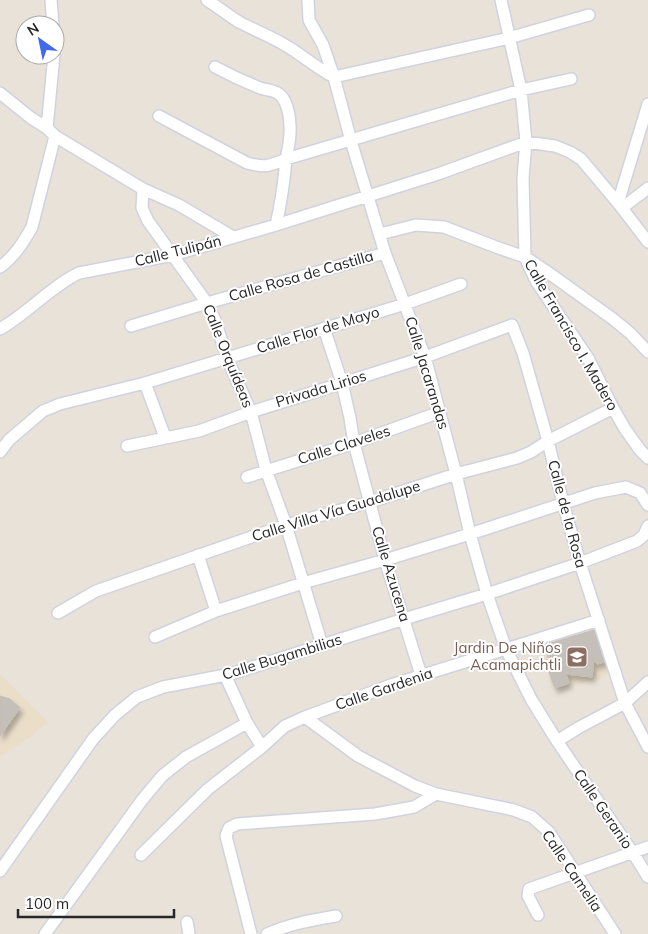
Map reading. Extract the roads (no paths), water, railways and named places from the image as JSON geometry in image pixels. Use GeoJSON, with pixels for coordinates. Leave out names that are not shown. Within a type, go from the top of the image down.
{"type":"FeatureCollection","features":[{"type":"Feature","properties":{"kind":"street"},"geometry":{"type":"LineString","coordinates":[[51,0],[52,15]]}},
{"type":"Feature","properties":{"kind":"street"},"geometry":{"type":"LineString","coordinates":[[206,0],[241,23],[286,45],[325,73],[334,77],[509,38],[589,15]]}},
{"type":"Feature","properties":{"kind":"street","name":"Calle Jacarandas"},"geometry":{"type":"LineString","coordinates":[[308,0],[309,20],[323,45],[334,77],[351,141],[385,252],[425,357],[487,594],[506,649],[531,699],[557,741]]}},
{"type":"Feature","properties":{"kind":"street","name":"Calle Francisco I. Madero"},"geometry":{"type":"LineString","coordinates":[[502,0],[521,90],[526,142],[523,178],[525,257],[536,281],[588,358],[613,408],[640,450],[648,458]]}},
{"type":"Feature","properties":{"kind":"street"},"geometry":{"type":"LineString","coordinates":[[0,268],[9,261],[32,227],[51,132],[54,65]]}},
{"type":"Feature","properties":{"kind":"street"},"geometry":{"type":"LineString","coordinates":[[215,68],[277,93],[282,97],[288,112],[290,126],[284,183],[276,225]]}},
{"type":"Feature","properties":{"kind":"street"},"geometry":{"type":"LineString","coordinates":[[159,116],[248,163],[271,166],[286,159],[521,90],[571,79]]}},
{"type":"Feature","properties":{"kind":"street"},"geometry":{"type":"LineString","coordinates":[[0,92],[30,118],[51,132],[144,190],[179,204],[233,238]]}},
{"type":"Feature","properties":{"kind":"street"},"geometry":{"type":"LineString","coordinates":[[620,206],[648,104]]}},
{"type":"Feature","properties":{"kind":"street"},"geometry":{"type":"LineString","coordinates":[[526,142],[555,146],[582,159],[648,242]]}},
{"type":"Feature","properties":{"kind":"street","name":"Calle Tulipán"},"geometry":{"type":"LineString","coordinates":[[0,328],[11,323],[65,280],[79,274],[173,255],[233,238],[438,174],[526,142]]}},
{"type":"Feature","properties":{"kind":"street"},"geometry":{"type":"LineString","coordinates":[[620,206],[648,188]]}},
{"type":"Feature","properties":{"kind":"street","name":"Calle Orquídeas"},"geometry":{"type":"LineString","coordinates":[[144,190],[142,208],[148,221],[207,302],[227,358],[251,412],[266,470],[286,525],[322,645]]}},
{"type":"Feature","properties":{"kind":"street"},"geometry":{"type":"LineString","coordinates":[[380,234],[416,225],[444,227],[525,257],[613,319],[648,352]]}},
{"type":"Feature","properties":{"kind":"street","name":"Calle Rosa de Castilla"},"geometry":{"type":"LineString","coordinates":[[131,326],[207,302],[385,252]]}},
{"type":"Feature","properties":{"kind":"street","name":"Calle Flor de Mayo"},"geometry":{"type":"LineString","coordinates":[[145,382],[405,304],[461,284]]}},
{"type":"Feature","properties":{"kind":"street","name":"Privada Lirios"},"geometry":{"type":"LineString","coordinates":[[127,446],[199,431],[251,412],[425,357],[512,325]]}},
{"type":"Feature","properties":{"kind":"street","name":"Calle de la Rosa"},"geometry":{"type":"LineString","coordinates":[[512,325],[523,354],[548,441],[580,563],[625,702],[648,746]]}},
{"type":"Feature","properties":{"kind":"street","name":"Calle Azucena"},"geometry":{"type":"LineString","coordinates":[[324,328],[342,383],[354,443],[385,560],[421,675]]}},
{"type":"Feature","properties":{"kind":"street"},"geometry":{"type":"LineString","coordinates":[[0,452],[9,440],[43,411],[60,404],[145,382],[165,437]]}},
{"type":"Feature","properties":{"kind":"street","name":"Calle Villa Vía Guadalupe"},"geometry":{"type":"LineString","coordinates":[[58,613],[96,591],[286,525],[370,502],[456,474],[517,458],[613,408]]}},
{"type":"Feature","properties":{"kind":"street","name":"Calle Claveles"},"geometry":{"type":"LineString","coordinates":[[247,477],[354,443],[440,412]]}},
{"type":"Feature","properties":{"kind":"street"},"geometry":{"type":"LineString","coordinates":[[156,637],[216,611],[303,583],[470,534],[594,493],[626,487],[640,493],[648,505]]}},
{"type":"Feature","properties":{"kind":"street","name":"Calle Bugambilias"},"geometry":{"type":"LineString","coordinates":[[0,871],[93,740],[115,715],[137,697],[163,687],[225,675],[487,594],[580,563],[644,535]]}},
{"type":"Feature","properties":{"kind":"street"},"geometry":{"type":"LineString","coordinates":[[198,555],[216,611]]}},
{"type":"Feature","properties":{"kind":"street","name":"Calle Gardenia"},"geometry":{"type":"LineString","coordinates":[[142,855],[208,789],[262,747],[285,726],[304,717],[391,685],[599,620]]}},
{"type":"Feature","properties":{"kind":"street"},"geometry":{"type":"LineString","coordinates":[[225,675],[247,724],[262,747]]}},
{"type":"Feature","properties":{"kind":"street"},"geometry":{"type":"LineString","coordinates":[[557,741],[625,702],[648,682]]}},
{"type":"Feature","properties":{"kind":"street","name":"Calle Camelia"},"geometry":{"type":"LineString","coordinates":[[304,717],[358,756],[416,786],[436,794],[514,810],[532,817],[549,832],[614,934]]}},
{"type":"Feature","properties":{"kind":"street"},"geometry":{"type":"LineString","coordinates":[[45,934],[142,800],[162,776],[186,757],[247,724]]}},
{"type":"Feature","properties":{"kind":"street","name":"Calle Geranio"},"geometry":{"type":"LineString","coordinates":[[557,741],[648,877]]}},
{"type":"Feature","properties":{"kind":"street"},"geometry":{"type":"LineString","coordinates":[[251,934],[226,836],[229,828],[236,824],[375,814],[414,806],[436,794]]}},
{"type":"Feature","properties":{"kind":"street"},"geometry":{"type":"LineString","coordinates":[[538,914],[528,896],[529,890],[648,847]]}},
{"type":"Feature","properties":{"kind":"street"},"geometry":{"type":"LineString","coordinates":[[267,934],[283,927],[309,920],[336,916]]}},
{"type":"Feature","properties":{"kind":"street"},"geometry":{"type":"LineString","coordinates":[[187,922],[189,934]]}},
{"type":"Feature","properties":{"kind":"place","name":"Jardin De Niños Acamapichtli"},"geometry":{"type":"Point","coordinates":[577,657]}}]}
